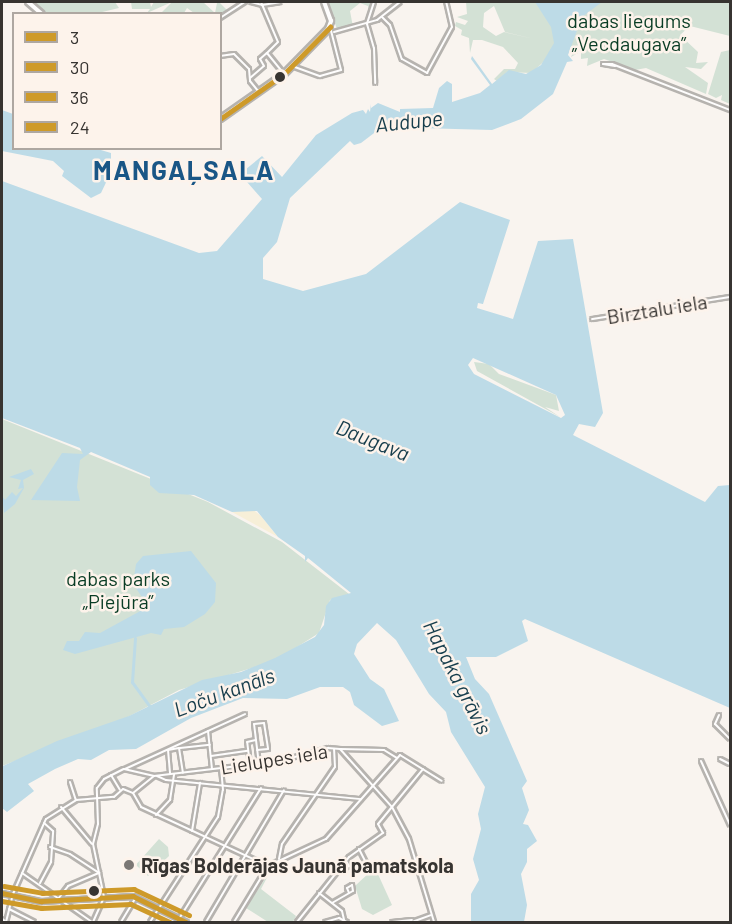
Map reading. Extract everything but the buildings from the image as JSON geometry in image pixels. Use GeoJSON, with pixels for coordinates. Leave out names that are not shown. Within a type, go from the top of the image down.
{"type":"FeatureCollection","features":[{"type":"Feature","properties":{"kind":"main road"},"geometry":{"type":"LineString","coordinates":[[28,2],[40,12]]}},
{"type":"Feature","properties":{"kind":"main road"},"geometry":{"type":"LineString","coordinates":[[222,118],[284,74],[330,27],[324,2]]}},
{"type":"Feature","properties":{"kind":"street"},"geometry":{"type":"LineString","coordinates":[[222,17],[245,2]]}},
{"type":"Feature","properties":{"kind":"street"},"geometry":{"type":"LineString","coordinates":[[251,2],[280,2]]}},
{"type":"Feature","properties":{"kind":"street"},"geometry":{"type":"LineString","coordinates":[[374,2],[367,24],[374,48],[375,82]]}},
{"type":"Feature","properties":{"kind":"street"},"geometry":{"type":"LineString","coordinates":[[334,32],[367,24],[382,17],[400,2]]}},
{"type":"Feature","properties":{"kind":"street"},"geometry":{"type":"LineString","coordinates":[[382,17],[390,25],[402,59],[427,73],[452,27],[446,2]]}},
{"type":"Feature","properties":{"kind":"street"},"geometry":{"type":"LineString","coordinates":[[250,78],[264,66],[260,59],[278,42],[261,3]]}},
{"type":"Feature","properties":{"kind":"street"},"geometry":{"type":"LineString","coordinates":[[292,66],[320,76],[341,70],[334,32],[330,27]]}},
{"type":"Feature","properties":{"kind":"street"},"geometry":{"type":"LineString","coordinates":[[222,55],[232,52],[249,69],[250,78],[259,92]]}},
{"type":"Feature","properties":{"kind":"street"},"geometry":{"type":"LineString","coordinates":[[267,53],[284,74]]}},
{"type":"Feature","properties":{"kind":"street"},"geometry":{"type":"LineString","coordinates":[[615,66],[730,111]]}},
{"type":"Feature","properties":{"kind":"street","name":"Birztalu iela"},"geometry":{"type":"LineString","coordinates":[[592,319],[730,296]]}},
{"type":"Feature","properties":{"kind":"street"},"geometry":{"type":"LineString","coordinates":[[22,873],[92,922],[104,896],[93,844],[98,824],[98,785],[111,775],[245,714]]}},
{"type":"Feature","properties":{"kind":"street"},"geometry":{"type":"LineString","coordinates":[[719,715],[715,724],[730,740]]}},
{"type":"Feature","properties":{"kind":"street"},"geometry":{"type":"LineString","coordinates":[[257,750],[268,749],[264,723],[254,724],[257,750],[259,764]]}},
{"type":"Feature","properties":{"kind":"street"},"geometry":{"type":"LineString","coordinates":[[208,731],[213,769]]}},
{"type":"Feature","properties":{"kind":"street"},"geometry":{"type":"LineString","coordinates":[[189,739],[190,747]]}},
{"type":"Feature","properties":{"kind":"street"},"geometry":{"type":"LineString","coordinates":[[250,765],[248,741],[256,740]]}},
{"type":"Feature","properties":{"kind":"street"},"geometry":{"type":"LineString","coordinates":[[168,749],[210,745]]}},
{"type":"Feature","properties":{"kind":"street"},"geometry":{"type":"LineString","coordinates":[[179,748],[183,773]]}},
{"type":"Feature","properties":{"kind":"street"},"geometry":{"type":"LineString","coordinates":[[156,815],[170,801],[174,781],[168,749]]}},
{"type":"Feature","properties":{"kind":"street"},"geometry":{"type":"LineString","coordinates":[[279,859],[280,848],[314,793],[335,767],[334,749]]}},
{"type":"Feature","properties":{"kind":"street"},"geometry":{"type":"LineString","coordinates":[[340,749],[384,750],[398,759]]}},
{"type":"Feature","properties":{"kind":"street","name":"Lielupes iela"},"geometry":{"type":"LineString","coordinates":[[124,769],[155,776],[259,764],[340,749],[392,807],[409,839],[434,922]]}},
{"type":"Feature","properties":{"kind":"street"},"geometry":{"type":"LineString","coordinates":[[211,756],[248,751]]}},
{"type":"Feature","properties":{"kind":"street"},"geometry":{"type":"LineString","coordinates":[[234,922],[268,866],[326,839],[398,759],[405,755],[441,782]]}},
{"type":"Feature","properties":{"kind":"street"},"geometry":{"type":"LineString","coordinates":[[720,759],[730,764]]}},
{"type":"Feature","properties":{"kind":"street"},"geometry":{"type":"LineString","coordinates":[[701,761],[730,825]]}},
{"type":"Feature","properties":{"kind":"street"},"geometry":{"type":"LineString","coordinates":[[150,922],[219,815],[223,785],[221,768]]}},
{"type":"Feature","properties":{"kind":"street"},"geometry":{"type":"LineString","coordinates":[[297,922],[346,861],[383,833],[378,824],[424,768]]}},
{"type":"Feature","properties":{"kind":"street"},"geometry":{"type":"LineString","coordinates":[[111,775],[120,790],[133,793],[141,807],[268,866]]}},
{"type":"Feature","properties":{"kind":"street"},"geometry":{"type":"LineString","coordinates":[[133,793],[155,776],[174,781],[362,799]]}},
{"type":"Feature","properties":{"kind":"street"},"geometry":{"type":"LineString","coordinates":[[70,782],[76,800]]}},
{"type":"Feature","properties":{"kind":"street"},"geometry":{"type":"LineString","coordinates":[[192,831],[200,783]]}},
{"type":"Feature","properties":{"kind":"street"},"geometry":{"type":"LineString","coordinates":[[178,921],[261,788]]}},
{"type":"Feature","properties":{"kind":"street"},"geometry":{"type":"LineString","coordinates":[[2,920],[6,922],[12,895],[44,823],[61,807],[76,800],[114,797],[120,790]]}},
{"type":"Feature","properties":{"kind":"street"},"geometry":{"type":"LineString","coordinates":[[207,922],[284,790]]}},
{"type":"Feature","properties":{"kind":"street"},"geometry":{"type":"LineString","coordinates":[[61,807],[93,844]]}},
{"type":"Feature","properties":{"kind":"street"},"geometry":{"type":"LineString","coordinates":[[39,885],[51,862],[50,847],[53,831],[44,823]]}},
{"type":"Feature","properties":{"kind":"street"},"geometry":{"type":"LineString","coordinates":[[50,847],[70,854],[99,873]]}},
{"type":"Feature","properties":{"kind":"street"},"geometry":{"type":"LineString","coordinates":[[359,849],[369,868]]}},
{"type":"Feature","properties":{"kind":"street"},"geometry":{"type":"LineString","coordinates":[[334,874],[349,866],[346,861]]}},
{"type":"Feature","properties":{"kind":"street"},"geometry":{"type":"LineString","coordinates":[[58,899],[68,886],[99,873]]}},
{"type":"Feature","properties":{"kind":"street"},"geometry":{"type":"LineString","coordinates":[[2,893],[41,901],[93,896],[136,897],[159,908],[178,921],[186,922]]}},
{"type":"Feature","properties":{"kind":"street"},"geometry":{"type":"LineString","coordinates":[[319,893],[342,911],[344,920]]}},
{"type":"Feature","properties":{"kind":"street"},"geometry":{"type":"LineString","coordinates":[[332,903],[349,894]]}},
{"type":"Feature","properties":{"kind":"street"},"geometry":{"type":"LineString","coordinates":[[121,922],[136,897]]}},
{"type":"Feature","properties":{"kind":"street"},"geometry":{"type":"LineString","coordinates":[[9,909],[34,922]]}},
{"type":"Feature","properties":{"kind":"street"},"geometry":{"type":"LineString","coordinates":[[392,922],[412,921],[431,915]]}},
{"type":"Feature","properties":{"kind":"street"},"geometry":{"type":"LineString","coordinates":[[325,922],[344,920],[347,922]]}},
{"type":"Feature","properties":{"kind":"green space"},"geometry":{"type":"Polygon","coordinates":[[[30,2],[115,2],[119,8],[102,12],[43,12],[30,2]]]}},
{"type":"Feature","properties":{"kind":"green space"},"geometry":{"type":"Polygon","coordinates":[[[131,2],[150,2],[151,7],[154,2],[172,2],[149,12],[150,9],[132,9],[131,2]]]}},
{"type":"Feature","properties":{"kind":"green space"},"geometry":{"type":"Polygon","coordinates":[[[172,2],[203,2],[214,12],[193,12],[187,8],[185,12],[162,12],[172,2]]]}},
{"type":"Feature","properties":{"kind":"green space"},"geometry":{"type":"Polygon","coordinates":[[[213,2],[219,2],[228,11],[222,15],[222,12],[215,12],[217,3],[213,2]]]}},
{"type":"Feature","properties":{"kind":"green space"},"geometry":{"type":"Polygon","coordinates":[[[327,2],[373,2],[369,12],[368,6],[360,3],[350,11],[353,27],[337,29],[327,2]]]}},
{"type":"Feature","properties":{"kind":"green space","name":"dabas liegums „Vecdaugava”"},"geometry":{"type":"Polygon","coordinates":[[[466,2],[730,2],[730,36],[690,26],[680,35],[698,52],[696,63],[708,62],[701,69],[685,67],[708,83],[706,94],[646,68],[635,70],[604,59],[587,66],[588,58],[581,59],[581,50],[576,48],[578,53],[571,57],[575,48],[555,43],[548,58],[531,73],[507,72],[497,81],[494,79],[504,69],[515,69],[518,63],[503,47],[482,40],[473,40],[470,53],[469,38],[461,35],[462,30],[455,26],[456,22],[465,25],[468,21],[457,17],[467,14],[466,2]],[[494,6],[484,13],[483,27],[496,36],[504,32],[534,39],[505,32],[494,6]]]}},
{"type":"Feature","properties":{"kind":"green space"},"geometry":{"type":"Polygon","coordinates":[[[730,50],[730,104],[721,100],[722,95],[716,98],[708,94],[721,52],[730,50]]]}},
{"type":"Feature","properties":{"kind":"green space"},"geometry":{"type":"Polygon","coordinates":[[[474,362],[489,364],[499,374],[556,395],[559,411],[545,407],[560,417],[477,371],[474,362]]]}},
{"type":"Feature","properties":{"kind":"green space","name":"dabas parks „Piejūra”"},"geometry":{"type":"Polygon","coordinates":[[[2,419],[208,502],[282,542],[349,594],[330,600],[319,633],[275,661],[179,690],[124,719],[2,766],[2,419]]]}},
{"type":"Feature","properties":{"kind":"green space"},"geometry":{"type":"Polygon","coordinates":[[[159,839],[168,847],[169,856],[148,876],[137,866],[133,868],[159,839]]]}},
{"type":"Feature","properties":{"kind":"green space"},"geometry":{"type":"Polygon","coordinates":[[[272,868],[261,889],[296,916],[293,922],[268,922],[246,908],[272,868]]]}},
{"type":"Feature","properties":{"kind":"green space"},"geometry":{"type":"Polygon","coordinates":[[[371,871],[377,872],[392,905],[373,915],[362,909],[355,886],[371,871]]]}},
{"type":"Feature","properties":{"kind":"sand"},"geometry":{"type":"Polygon","coordinates":[[[252,509],[261,516],[278,537],[232,512],[252,509]]]}},
{"type":"Feature","properties":{"kind":"water"},"geometry":{"type":"Polygon","coordinates":[[[535,2],[602,2],[582,17],[568,55],[573,61],[567,62],[553,94],[521,119],[492,130],[382,127],[361,143],[354,145],[350,141],[290,198],[277,242],[263,258],[263,279],[303,291],[366,274],[460,202],[510,220],[483,304],[478,303],[477,308],[513,319],[538,241],[573,239],[603,413],[595,427],[579,424],[573,435],[705,502],[718,486],[730,485],[730,708],[525,619],[522,621],[528,641],[496,657],[466,657],[475,679],[489,694],[527,781],[522,788],[529,810],[523,824],[528,825],[537,841],[527,849],[527,862],[521,874],[527,905],[524,922],[471,922],[471,894],[479,880],[473,859],[481,829],[478,814],[485,787],[451,732],[446,712],[429,694],[396,640],[377,623],[357,644],[354,654],[370,679],[384,689],[399,721],[382,726],[354,705],[350,692],[343,687],[320,687],[287,699],[243,698],[191,718],[136,749],[109,750],[91,760],[78,759],[55,769],[28,784],[34,791],[7,812],[2,808],[3,766],[57,741],[129,716],[202,680],[241,672],[275,658],[315,637],[324,625],[326,606],[332,598],[351,593],[308,558],[305,562],[305,556],[278,537],[257,511],[232,512],[194,495],[159,493],[150,485],[150,477],[91,452],[80,460],[77,487],[80,501],[31,500],[62,453],[83,454],[80,448],[2,418],[2,181],[199,253],[217,251],[262,199],[240,174],[262,156],[282,177],[316,135],[352,113],[363,110],[366,114],[368,109],[370,112],[371,104],[371,108],[378,103],[400,112],[400,109],[433,108],[439,88],[447,81],[452,84],[452,102],[480,93],[490,85],[471,59],[472,56],[492,84],[509,70],[526,74],[541,65],[554,43],[551,27],[535,2]],[[473,358],[468,365],[474,374],[561,418],[565,415],[556,395],[473,358]]]}},
{"type":"Feature","properties":{"kind":"water"},"geometry":{"type":"Polygon","coordinates":[[[2,110],[12,114],[12,150],[101,150],[111,153],[111,172],[101,193],[91,198],[62,176],[64,171],[53,161],[2,151],[2,110]]]}},
{"type":"Feature","properties":{"kind":"water"},"geometry":{"type":"Polygon","coordinates":[[[31,469],[34,474],[23,480],[24,488],[15,504],[4,513],[2,496],[5,500],[12,492],[16,496],[23,488],[18,489],[21,480],[9,477],[31,469]]]}},
{"type":"Feature","properties":{"kind":"water"},"geometry":{"type":"Polygon","coordinates":[[[191,551],[216,583],[215,602],[205,614],[184,627],[164,629],[161,635],[151,633],[75,654],[63,650],[67,641],[79,641],[85,632],[100,633],[144,609],[144,600],[133,584],[136,564],[143,556],[191,551]]]}},
{"type":"Feature","properties":{"kind":"waterway"},"geometry":{"type":"LineString","coordinates":[[135,638],[132,682],[150,707]]}},
{"type":"Feature","properties":{"kind":"transit line","name":"24"},"geometry":{"type":"LineString","coordinates":[[222,118],[284,74],[330,27]]}},
{"type":"Feature","properties":{"kind":"transit line","name":"36"},"geometry":{"type":"LineString","coordinates":[[4,886],[42,893],[134,889],[189,915]]}},
{"type":"Feature","properties":{"kind":"transit line","name":"3"},"geometry":{"type":"LineString","coordinates":[[2,893],[41,901],[133,896],[186,922]]}},
{"type":"Feature","properties":{"kind":"transit line","name":"30"},"geometry":{"type":"LineString","coordinates":[[2,901],[41,908],[131,904],[170,922]]}},
{"type":"Feature","properties":{"kind":"place","name":"Rīgas Bolderājas Jaunā pamatskola"},"geometry":{"type":"Point","coordinates":[129,865]}},
{"type":"Feature","properties":{"kind":"district","name":"MANGAĻSALA"},"geometry":{"type":"Point","coordinates":[184,170]}},
{"type":"Feature","properties":{"kind":"water label","name":"Audupe"},"geometry":{"type":"Point","coordinates":[409,121]}},
{"type":"Feature","properties":{"kind":"water label","name":"Daugava"},"geometry":{"type":"Point","coordinates":[373,440]}},
{"type":"Feature","properties":{"kind":"water label","name":"Hapaka grāvis"},"geometry":{"type":"Point","coordinates":[458,677]}},
{"type":"Feature","properties":{"kind":"water label","name":"Loču kanāls"},"geometry":{"type":"Point","coordinates":[224,692]}}]}
